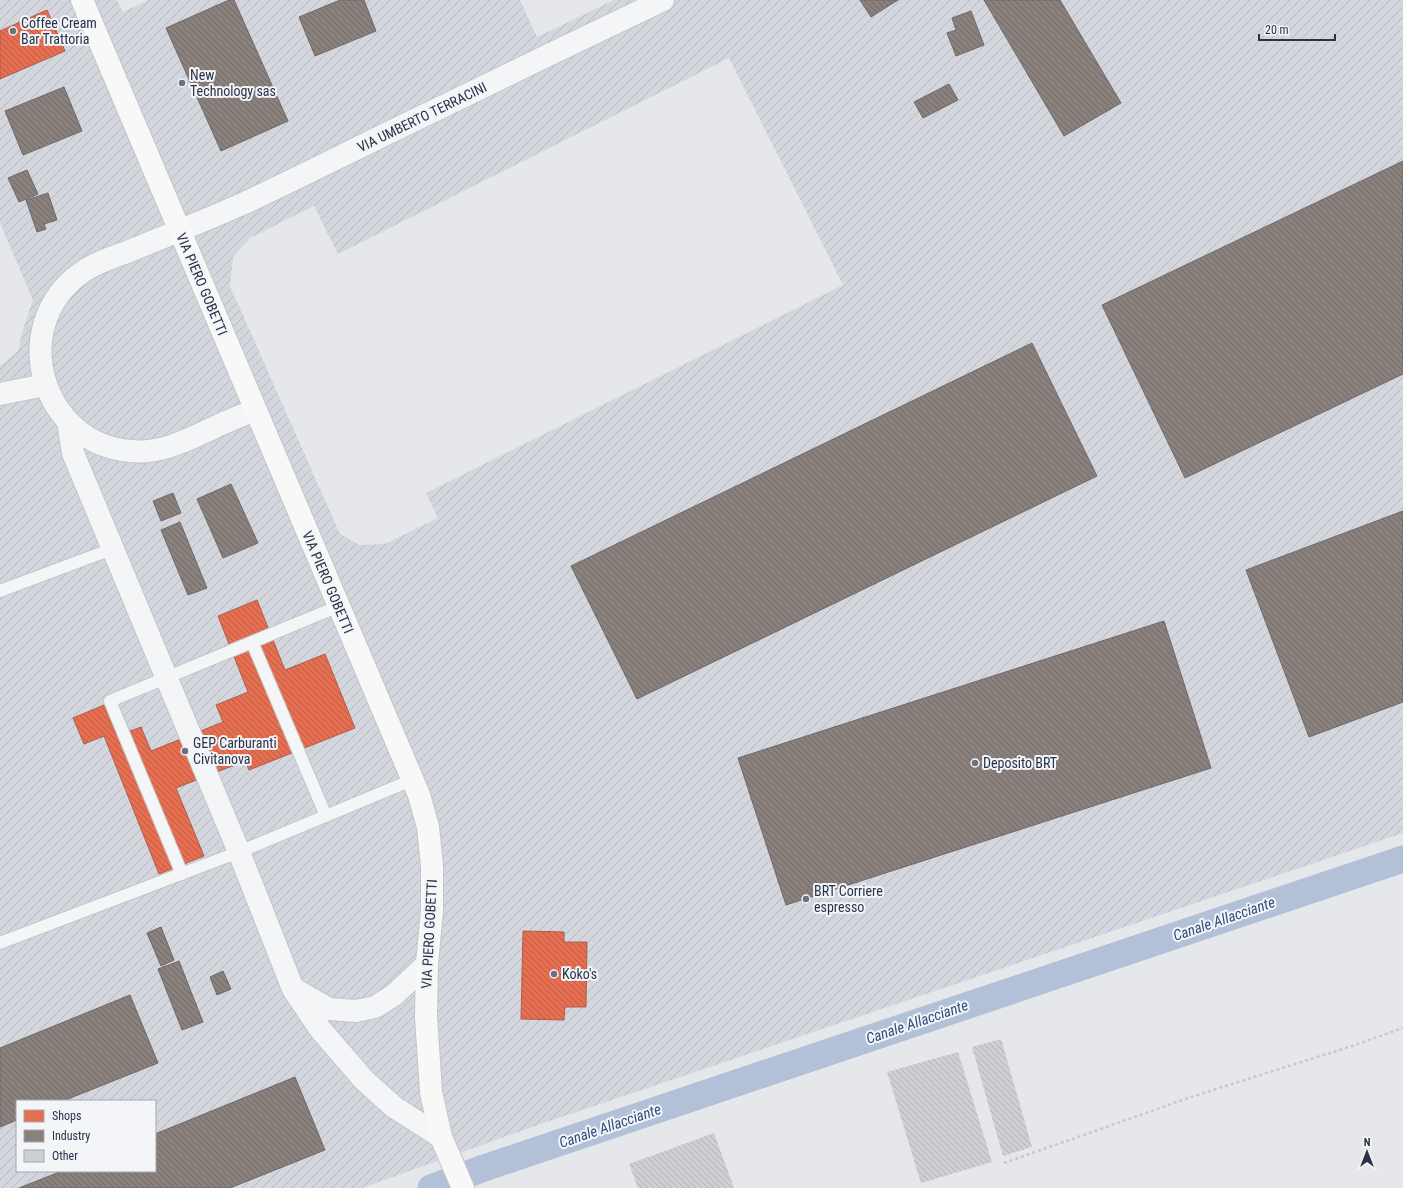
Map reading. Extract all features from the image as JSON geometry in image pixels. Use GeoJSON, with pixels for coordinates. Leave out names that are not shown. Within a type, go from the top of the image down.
{"type":"FeatureCollection","features":[{"type":"Feature","properties":{"kind":"street","name":"VIA PIERO GOBETTI"},"geometry":{"type":"LineString","coordinates":[[82,0],[419,795],[428,827],[432,866],[432,910],[427,964],[426,1017],[431,1092],[445,1147],[463,1188]]}},
{"type":"Feature","properties":{"kind":"street","name":"VIA UMBERTO TERRACINI"},"geometry":{"type":"LineString","coordinates":[[68,422],[59,411],[45,384],[41,366],[40,347],[44,326],[51,307],[68,284],[90,267],[240,205],[663,0]]}},
{"type":"Feature","properties":{"kind":"street"},"geometry":{"type":"LineString","coordinates":[[0,394],[45,384]]}},
{"type":"Feature","properties":{"kind":"street"},"geometry":{"type":"LineString","coordinates":[[68,422],[91,439],[114,448],[130,451],[148,451],[165,448],[176,444],[256,410]]}},
{"type":"Feature","properties":{"kind":"street"},"geometry":{"type":"LineString","coordinates":[[68,422],[73,453],[293,989],[320,1029],[364,1080],[394,1107],[445,1147]]}},
{"type":"Feature","properties":{"kind":"street"},"geometry":{"type":"LineString","coordinates":[[293,989],[329,1009],[356,1011],[375,1007],[394,995],[427,964]]}},
{"type":"Feature","properties":{"kind":"lane"},"geometry":{"type":"LineString","coordinates":[[0,592],[112,549]]}},
{"type":"Feature","properties":{"kind":"lane"},"geometry":{"type":"LineString","coordinates":[[182,874],[110,701],[339,606]]}},
{"type":"Feature","properties":{"kind":"lane"},"geometry":{"type":"LineString","coordinates":[[252,642],[326,816]]}},
{"type":"Feature","properties":{"kind":"lane"},"geometry":{"type":"LineString","coordinates":[[0,943],[238,852],[412,780]]}},
{"type":"Feature","properties":{"kind":"path"},"geometry":{"type":"LineString","coordinates":[[1004,1163],[1194,1096],[1352,1046],[1403,1028]]}},
{"type":"Feature","properties":{"kind":"shaded area"},"geometry":{"type":"Polygon","coordinates":[[[0,0],[117,0],[123,12],[148,0],[520,0],[537,37],[614,0],[1403,0],[1403,833],[535,1126],[362,1188],[0,1188],[0,366],[18,351],[23,329],[33,300],[0,223],[0,0]],[[729,58],[338,254],[314,206],[250,238],[233,257],[230,286],[340,534],[360,545],[385,544],[438,518],[426,493],[843,285],[729,58]]]}},
{"type":"Feature","properties":{"kind":"building: Shops"},"geometry":{"type":"Polygon","coordinates":[[[47,10],[65,51],[0,79],[0,31],[47,10]]]}},
{"type":"Feature","properties":{"kind":"building: Shops"},"geometry":{"type":"Polygon","coordinates":[[[257,600],[285,670],[325,654],[355,728],[249,770],[245,761],[176,788],[204,856],[159,874],[104,736],[84,744],[73,718],[104,705],[117,736],[141,727],[151,751],[223,722],[216,705],[248,692],[218,616],[257,600]]]}},
{"type":"Feature","properties":{"kind":"building: Shops","name":"Koko's"},"geometry":{"type":"Polygon","coordinates":[[[523,931],[564,932],[564,942],[587,942],[586,1007],[565,1007],[564,1020],[521,1019],[523,931]]]}},
{"type":"Feature","properties":{"kind":"building: Industry"},"geometry":{"type":"Polygon","coordinates":[[[229,0],[234,0],[288,121],[221,151],[166,28],[229,0]]]}},
{"type":"Feature","properties":{"kind":"building: Industry"},"geometry":{"type":"Polygon","coordinates":[[[340,0],[364,0],[376,31],[315,56],[299,17],[340,0]]]}},
{"type":"Feature","properties":{"kind":"building: Industry"},"geometry":{"type":"Polygon","coordinates":[[[860,0],[898,0],[871,17],[860,0]]]}},
{"type":"Feature","properties":{"kind":"building: Industry"},"geometry":{"type":"Polygon","coordinates":[[[984,0],[1060,0],[1121,103],[1064,136],[984,0]]]}},
{"type":"Feature","properties":{"kind":"building: Industry"},"geometry":{"type":"Polygon","coordinates":[[[971,11],[984,45],[956,56],[947,33],[956,30],[952,18],[971,11]]]}},
{"type":"Feature","properties":{"kind":"building: Industry"},"geometry":{"type":"Polygon","coordinates":[[[949,84],[958,100],[923,118],[914,102],[949,84]]]}},
{"type":"Feature","properties":{"kind":"building: Industry"},"geometry":{"type":"Polygon","coordinates":[[[64,87],[82,131],[23,155],[5,111],[64,87]]]}},
{"type":"Feature","properties":{"kind":"building: Industry"},"geometry":{"type":"Polygon","coordinates":[[[1403,161],[1403,374],[1185,478],[1102,305],[1403,161]]]}},
{"type":"Feature","properties":{"kind":"building: Industry"},"geometry":{"type":"Polygon","coordinates":[[[27,170],[38,194],[19,202],[8,178],[27,170]]]}},
{"type":"Feature","properties":{"kind":"building: Industry"},"geometry":{"type":"Polygon","coordinates":[[[48,193],[57,220],[44,224],[46,229],[37,232],[26,200],[48,193]]]}},
{"type":"Feature","properties":{"kind":"building: Industry"},"geometry":{"type":"Polygon","coordinates":[[[1032,343],[1097,476],[637,699],[571,566],[1032,343]]]}},
{"type":"Feature","properties":{"kind":"building: Industry"},"geometry":{"type":"Polygon","coordinates":[[[231,484],[258,543],[223,558],[197,499],[231,484]]]}},
{"type":"Feature","properties":{"kind":"building: Industry"},"geometry":{"type":"Polygon","coordinates":[[[173,493],[181,513],[161,521],[153,501],[173,493]]]}},
{"type":"Feature","properties":{"kind":"building: Industry"},"geometry":{"type":"Polygon","coordinates":[[[1403,511],[1403,702],[1309,737],[1246,570],[1403,511]]]}},
{"type":"Feature","properties":{"kind":"building: Industry"},"geometry":{"type":"Polygon","coordinates":[[[180,522],[207,588],[188,595],[161,530],[180,522]]]}},
{"type":"Feature","properties":{"kind":"building: Industry","name":"Deposito BRT"},"geometry":{"type":"Polygon","coordinates":[[[1164,621],[1211,768],[786,905],[738,758],[1164,621]]]}},
{"type":"Feature","properties":{"kind":"building: Industry"},"geometry":{"type":"Polygon","coordinates":[[[161,927],[174,960],[161,966],[147,933],[161,927]]]}},
{"type":"Feature","properties":{"kind":"building: Industry"},"geometry":{"type":"Polygon","coordinates":[[[179,961],[203,1022],[182,1030],[158,969],[179,961]]]}},
{"type":"Feature","properties":{"kind":"building: Industry"},"geometry":{"type":"Polygon","coordinates":[[[223,971],[231,989],[217,995],[210,977],[223,971]]]}},
{"type":"Feature","properties":{"kind":"building: Industry"},"geometry":{"type":"Polygon","coordinates":[[[130,995],[158,1063],[66,1100],[16,1100],[16,1120],[0,1127],[0,1048],[130,995]]]}},
{"type":"Feature","properties":{"kind":"building: Industry"},"geometry":{"type":"Polygon","coordinates":[[[295,1077],[325,1150],[230,1188],[19,1188],[59,1172],[156,1172],[156,1134],[295,1077]]]}},
{"type":"Feature","properties":{"kind":"building: Other"},"geometry":{"type":"Polygon","coordinates":[[[1001,1039],[1032,1147],[1003,1156],[972,1047],[1001,1039]]]}},
{"type":"Feature","properties":{"kind":"building: Other"},"geometry":{"type":"Polygon","coordinates":[[[958,1052],[992,1162],[921,1183],[887,1072],[958,1052]]]}},
{"type":"Feature","properties":{"kind":"building: Other"},"geometry":{"type":"Polygon","coordinates":[[[714,1133],[734,1188],[638,1188],[629,1164],[714,1133]]]}},
{"type":"Feature","properties":{"kind":"waterway","name":"Canale Allacciante"},"geometry":{"type":"LineString","coordinates":[[431,1188],[484,1168],[1403,859]]}},
{"type":"Feature","properties":{"kind":"place","name":"Coffee Cream Bar Trattoria"},"geometry":{"type":"Point","coordinates":[13,31]}},
{"type":"Feature","properties":{"kind":"place","name":"New Technology sas"},"geometry":{"type":"Point","coordinates":[182,83]}},
{"type":"Feature","properties":{"kind":"place","name":"GEP Carburanti Civitanova"},"geometry":{"type":"Point","coordinates":[185,751]}},
{"type":"Feature","properties":{"kind":"place","name":"Deposito BRT"},"geometry":{"type":"Point","coordinates":[975,763]}},
{"type":"Feature","properties":{"kind":"place","name":"BRT Corriere espresso"},"geometry":{"type":"Point","coordinates":[806,899]}},
{"type":"Feature","properties":{"kind":"place","name":"Koko's"},"geometry":{"type":"Point","coordinates":[554,974]}}]}
